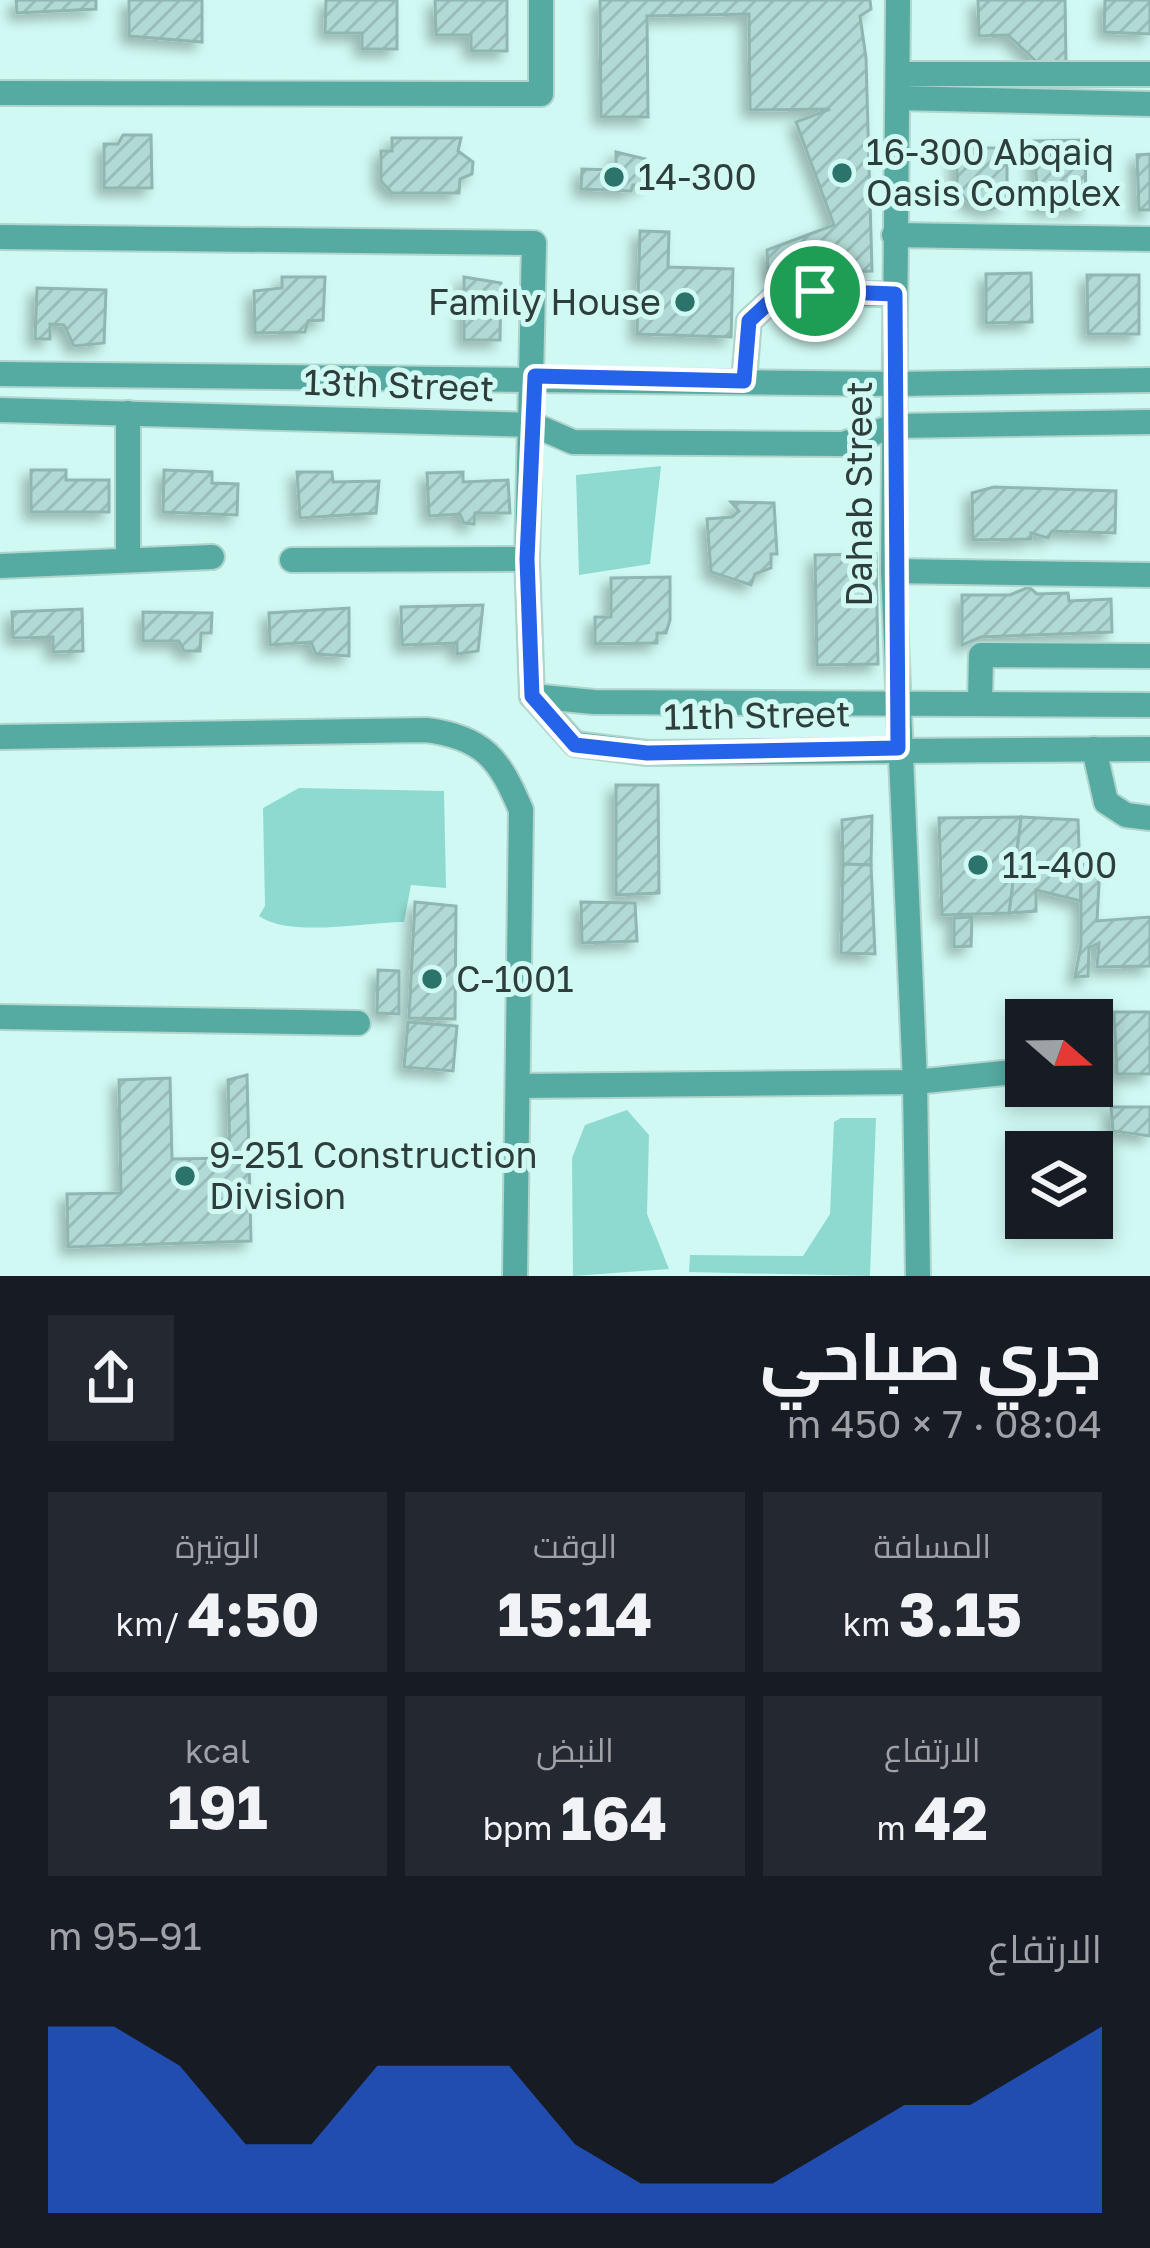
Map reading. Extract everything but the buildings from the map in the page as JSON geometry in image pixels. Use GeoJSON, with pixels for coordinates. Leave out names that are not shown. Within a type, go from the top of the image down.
{"type":"FeatureCollection","features":[{"type":"Feature","properties":{"kind":"street"},"geometry":{"type":"LineString","coordinates":[[0,93],[541,94],[542,0]]}},
{"type":"Feature","properties":{"kind":"street","name":"Dahab Street"},"geometry":{"type":"LineString","coordinates":[[898,0],[893,571],[915,1082],[918,1276]]}},
{"type":"Feature","properties":{"kind":"street"},"geometry":{"type":"LineString","coordinates":[[898,86],[1150,74]]}},
{"type":"Feature","properties":{"kind":"street"},"geometry":{"type":"LineString","coordinates":[[898,86],[1150,104]]}},
{"type":"Feature","properties":{"kind":"street"},"geometry":{"type":"LineString","coordinates":[[895,235],[1150,239]]}},
{"type":"Feature","properties":{"kind":"street"},"geometry":{"type":"LineString","coordinates":[[0,237],[534,243],[534,424],[527,559],[532,696],[593,702],[1150,705]]}},
{"type":"Feature","properties":{"kind":"street"},"geometry":{"type":"LineString","coordinates":[[744,381],[749,321],[778,294],[895,294]]}},
{"type":"Feature","properties":{"kind":"street","name":"13th Street"},"geometry":{"type":"LineString","coordinates":[[0,374],[535,376],[896,384],[1150,380]]}},
{"type":"Feature","properties":{"kind":"street","name":"13th Street"},"geometry":{"type":"LineString","coordinates":[[0,410],[534,424],[573,442],[843,444],[894,426],[1150,422]]}},
{"type":"Feature","properties":{"kind":"street"},"geometry":{"type":"LineString","coordinates":[[128,413],[128,560]]}},
{"type":"Feature","properties":{"kind":"street"},"geometry":{"type":"LineString","coordinates":[[0,566],[212,557]]}},
{"type":"Feature","properties":{"kind":"street"},"geometry":{"type":"LineString","coordinates":[[292,560],[527,559]]}},
{"type":"Feature","properties":{"kind":"street"},"geometry":{"type":"LineString","coordinates":[[893,571],[1150,575]]}},
{"type":"Feature","properties":{"kind":"street"},"geometry":{"type":"LineString","coordinates":[[980,703],[981,655],[1150,656]]}},
{"type":"Feature","properties":{"kind":"street","name":"11th Street"},"geometry":{"type":"LineString","coordinates":[[532,696],[575,745],[647,753],[1150,749]]}},
{"type":"Feature","properties":{"kind":"street"},"geometry":{"type":"LineString","coordinates":[[0,737],[458,734],[501,763],[521,810],[515,1276]]}},
{"type":"Feature","properties":{"kind":"street"},"geometry":{"type":"LineString","coordinates":[[1094,749],[1106,802],[1126,815],[1150,818]]}},
{"type":"Feature","properties":{"kind":"street"},"geometry":{"type":"LineString","coordinates":[[0,1018],[358,1023]]}},
{"type":"Feature","properties":{"kind":"street"},"geometry":{"type":"LineString","coordinates":[[518,1086],[915,1082],[1004,1073]]}},
{"type":"Feature","properties":{"kind":"shaded area"},"geometry":{"type":"Polygon","coordinates":[[[661,466],[650,564],[579,575],[576,475],[661,466]]]}},
{"type":"Feature","properties":{"kind":"shaded area"},"geometry":{"type":"Polygon","coordinates":[[[299,788],[444,791],[446,888],[411,885],[404,922],[308,928],[272,923],[259,916],[265,906],[263,808],[299,788]]]}},
{"type":"Feature","properties":{"kind":"shaded area"},"geometry":{"type":"Polygon","coordinates":[[[627,1110],[649,1135],[647,1214],[669,1269],[573,1276],[572,1158],[585,1125],[627,1110]]]}},
{"type":"Feature","properties":{"kind":"shaded area"},"geometry":{"type":"Polygon","coordinates":[[[876,1118],[870,1276],[689,1272],[690,1255],[803,1256],[830,1214],[834,1122],[876,1118]]]}},
{"type":"Feature","properties":{"kind":"place","name":"16-300 Abqaiq Oasis Complex"},"geometry":{"type":"Point","coordinates":[842,173]}},
{"type":"Feature","properties":{"kind":"place","name":"14-300"},"geometry":{"type":"Point","coordinates":[614,177]}},
{"type":"Feature","properties":{"kind":"place","name":"Family House"},"geometry":{"type":"Point","coordinates":[685,302]}},
{"type":"Feature","properties":{"kind":"place","name":"11-400"},"geometry":{"type":"Point","coordinates":[978,865]}},
{"type":"Feature","properties":{"kind":"place","name":"C-1001"},"geometry":{"type":"Point","coordinates":[432,979]}},
{"type":"Feature","properties":{"kind":"place","name":"9-251 Construction Division"},"geometry":{"type":"Point","coordinates":[185,1176]}},
{"type":"Feature","properties":{"kind":"route"},"geometry":{"type":"LineString","coordinates":[[815,291],[895,294],[893,571],[898,748],[647,753],[575,745],[532,696],[527,559],[535,376],[744,381],[749,321],[778,294],[815,291]]}}]}
